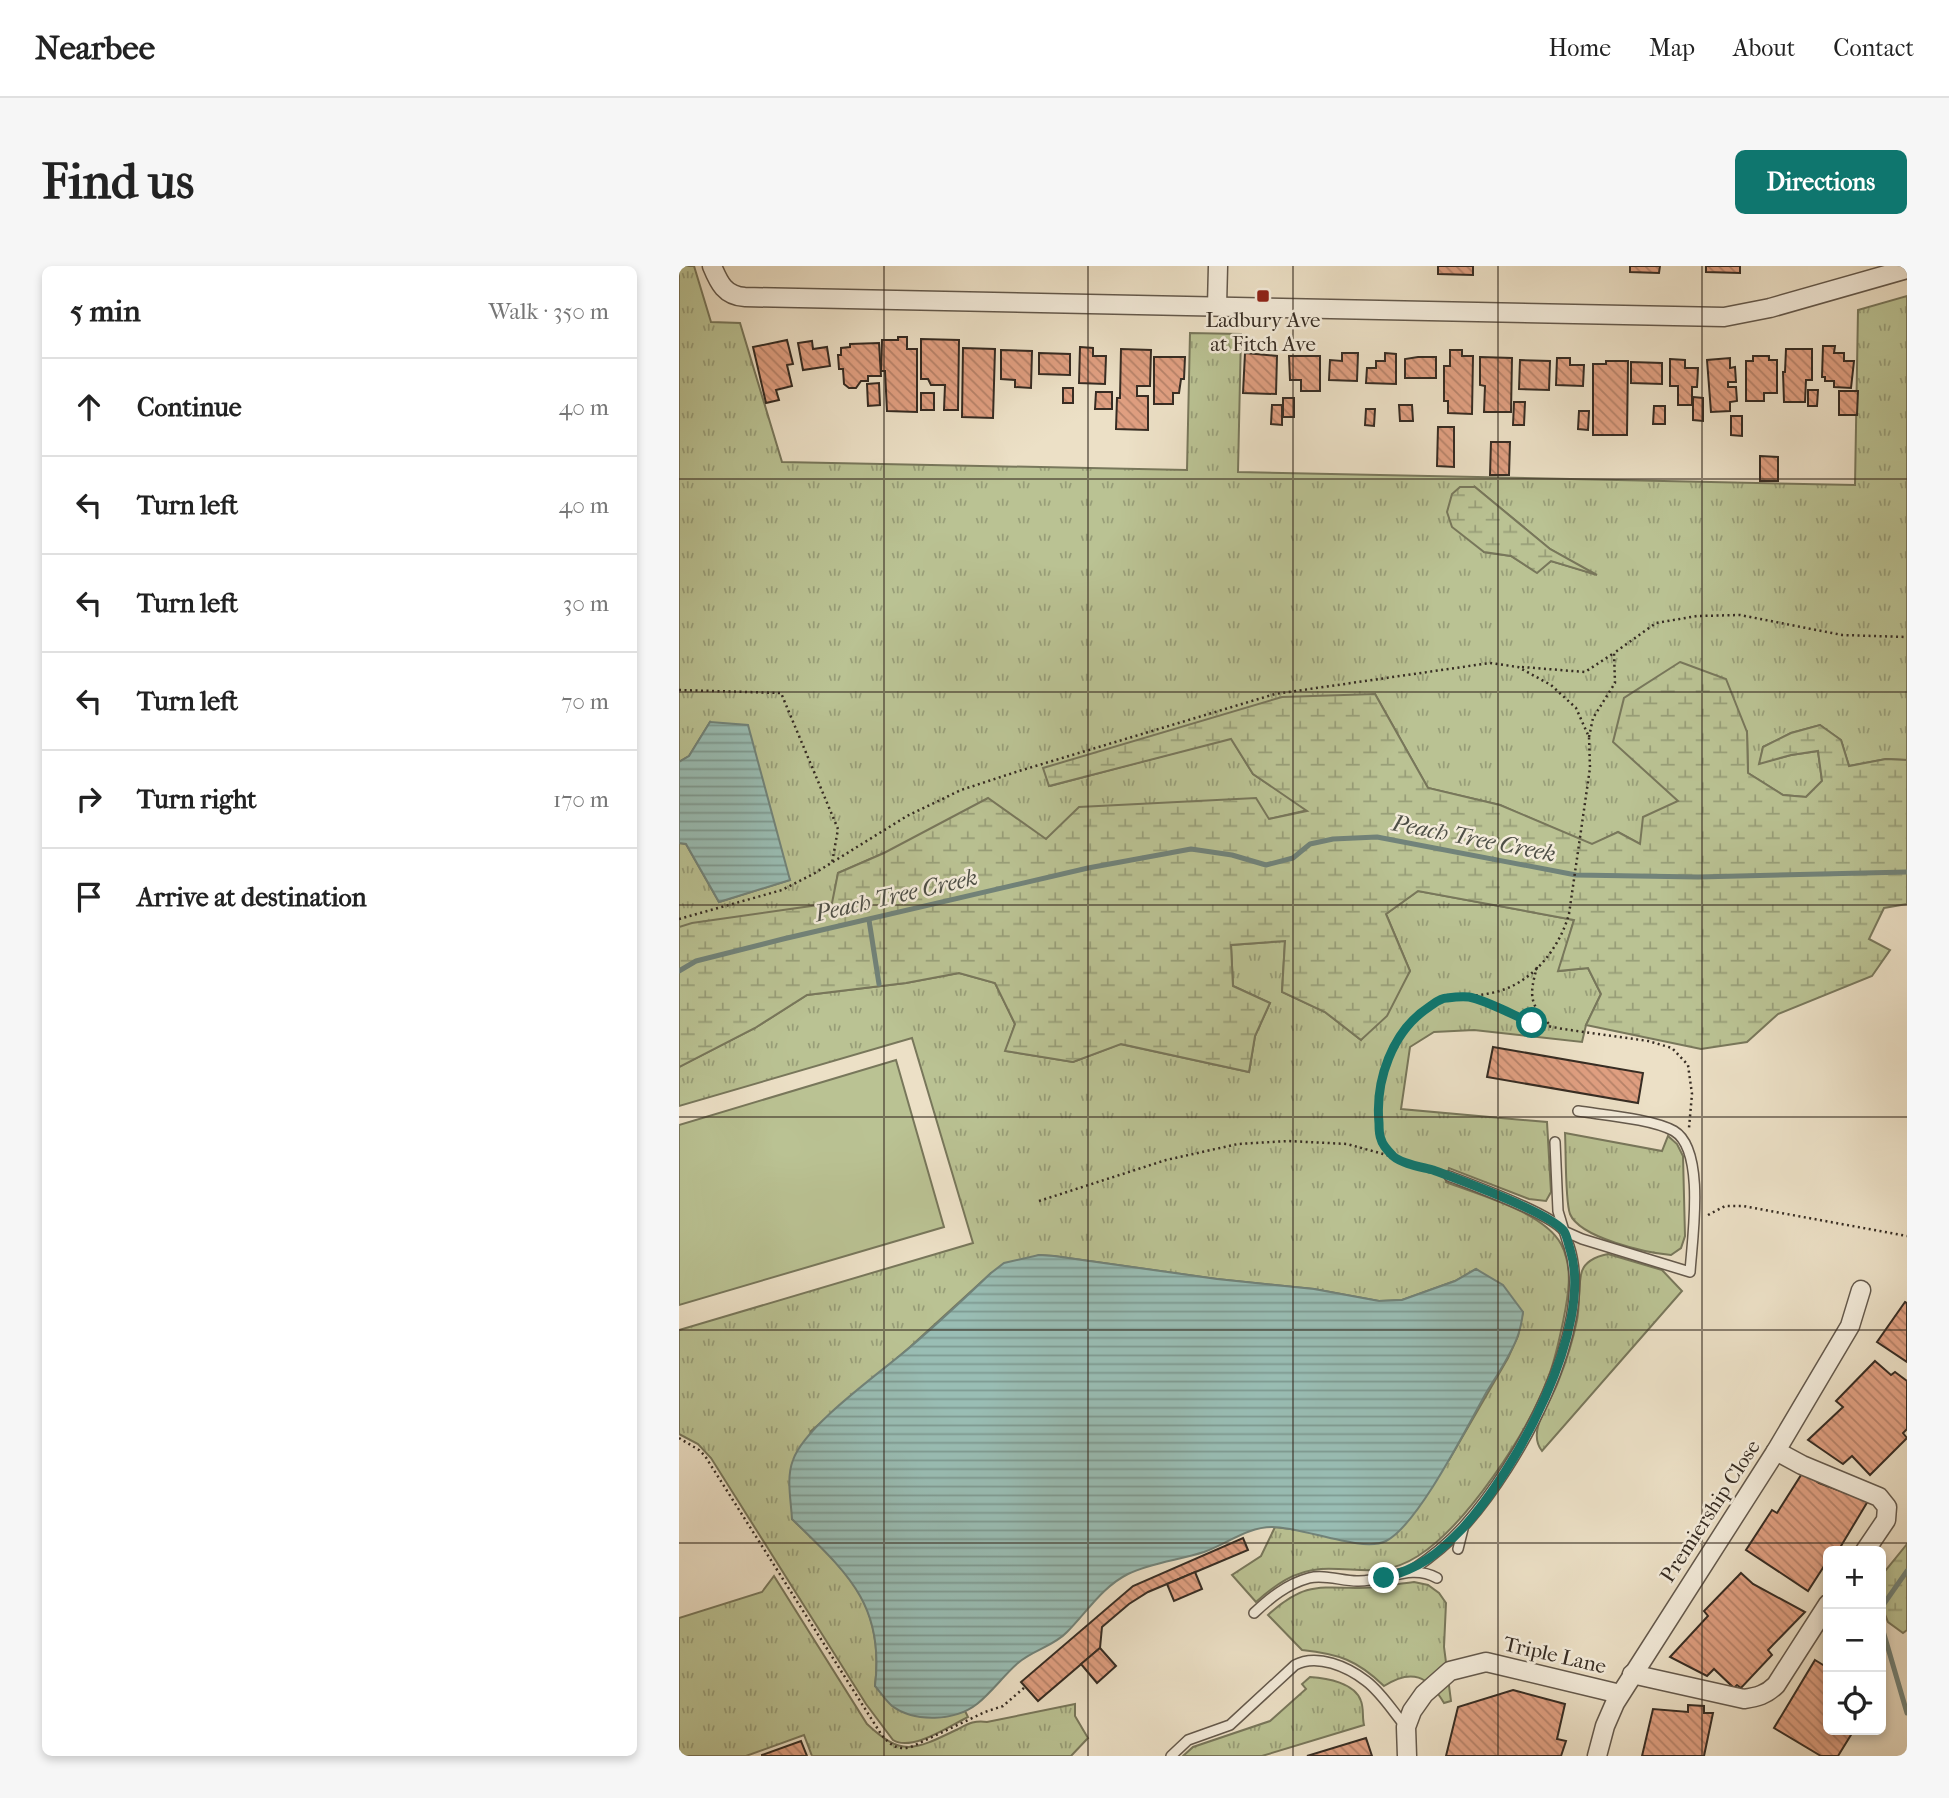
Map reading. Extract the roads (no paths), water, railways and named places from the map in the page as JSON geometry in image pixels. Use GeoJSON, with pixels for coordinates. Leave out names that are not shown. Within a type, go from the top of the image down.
{"type":"FeatureCollection","features":[{"type":"Feature","properties":{"kind":"street"},"geometry":{"type":"LineString","coordinates":[[712,266],[723,289],[737,297],[1724,317],[1770,308],[1907,269]]}},
{"type":"Feature","properties":{"kind":"street"},"geometry":{"type":"LineString","coordinates":[[1217,306],[1218,266]]}},
{"type":"Feature","properties":{"kind":"street","name":"Premiership Close"},"geometry":{"type":"LineString","coordinates":[[1597,1756],[1605,1726],[1632,1674],[1776,1451],[1850,1326],[1861,1290]]}},
{"type":"Feature","properties":{"kind":"street"},"geometry":{"type":"LineString","coordinates":[[1776,1451],[1801,1465],[1879,1497],[1887,1507],[1886,1520],[1868,1546]]}},
{"type":"Feature","properties":{"kind":"street"},"geometry":{"type":"LineString","coordinates":[[1632,1674],[1744,1699],[1757,1697],[1769,1692],[1776,1685],[1825,1609]]}},
{"type":"Feature","properties":{"kind":"street","name":"Triple Lane"},"geometry":{"type":"LineString","coordinates":[[1409,1718],[1424,1694],[1450,1671],[1486,1662],[1621,1694]]}},
{"type":"Feature","properties":{"kind":"street"},"geometry":{"type":"LineString","coordinates":[[1407,1756],[1409,1718]]}},
{"type":"Feature","properties":{"kind":"lane"},"geometry":{"type":"LineString","coordinates":[[1449,1176],[1538,1213],[1582,1239],[1690,1272],[1693,1228],[1692,1166],[1687,1147],[1675,1132],[1653,1124],[1578,1111]]}},
{"type":"Feature","properties":{"kind":"lane"},"geometry":{"type":"LineString","coordinates":[[1254,1613],[1287,1587],[1310,1577],[1358,1581],[1411,1571],[1433,1556],[1464,1527],[1490,1494],[1520,1447],[1556,1373],[1570,1324],[1575,1288],[1573,1260],[1558,1211],[1555,1142]]}},
{"type":"Feature","properties":{"kind":"lane"},"geometry":{"type":"LineString","coordinates":[[1458,1549],[1464,1527]]}},
{"type":"Feature","properties":{"kind":"lane"},"geometry":{"type":"LineString","coordinates":[[1411,1571],[1427,1573],[1437,1578]]}},
{"type":"Feature","properties":{"kind":"lane"},"geometry":{"type":"LineString","coordinates":[[1171,1756],[1188,1740],[1230,1725],[1303,1660],[1333,1663],[1366,1681],[1409,1718]]}},
{"type":"Feature","properties":{"kind":"water"},"geometry":{"type":"Polygon","coordinates":[[[710,722],[748,725],[790,880],[719,902],[686,844],[679,843],[679,762],[689,756],[710,722]]]}},
{"type":"Feature","properties":{"kind":"water"},"geometry":{"type":"Polygon","coordinates":[[[1039,1255],[1314,1289],[1379,1301],[1402,1300],[1455,1281],[1476,1269],[1503,1285],[1523,1312],[1519,1332],[1510,1352],[1441,1474],[1412,1516],[1386,1541],[1363,1544],[1285,1528],[1263,1528],[1204,1552],[1137,1570],[1110,1586],[1062,1637],[1018,1663],[968,1710],[947,1717],[912,1715],[892,1706],[875,1686],[877,1657],[874,1633],[857,1592],[829,1556],[792,1519],[789,1489],[791,1467],[800,1447],[826,1417],[918,1340],[991,1273],[1004,1263],[1039,1255]]]}},
{"type":"Feature","properties":{"kind":"waterway","name":"Peach Tree Creek"},"geometry":{"type":"LineString","coordinates":[[679,971],[696,961],[783,939],[1088,868],[1191,849],[1232,855],[1266,865],[1293,858],[1310,844],[1333,839],[1377,837],[1576,875],[1698,877],[1907,872]]}},
{"type":"Feature","properties":{"kind":"waterway"},"geometry":{"type":"LineString","coordinates":[[869,920],[879,984]]}},
{"type":"Feature","properties":{"kind":"waterway"},"geometry":{"type":"LineString","coordinates":[[1886,1601],[1907,1571]]}},
{"type":"Feature","properties":{"kind":"waterway"},"geometry":{"type":"LineString","coordinates":[[1886,1641],[1907,1713]]}},
{"type":"Feature","properties":{"kind":"place","name":"Ladbury Ave at Fitch Ave"},"geometry":{"type":"Point","coordinates":[1263,296]}}]}
